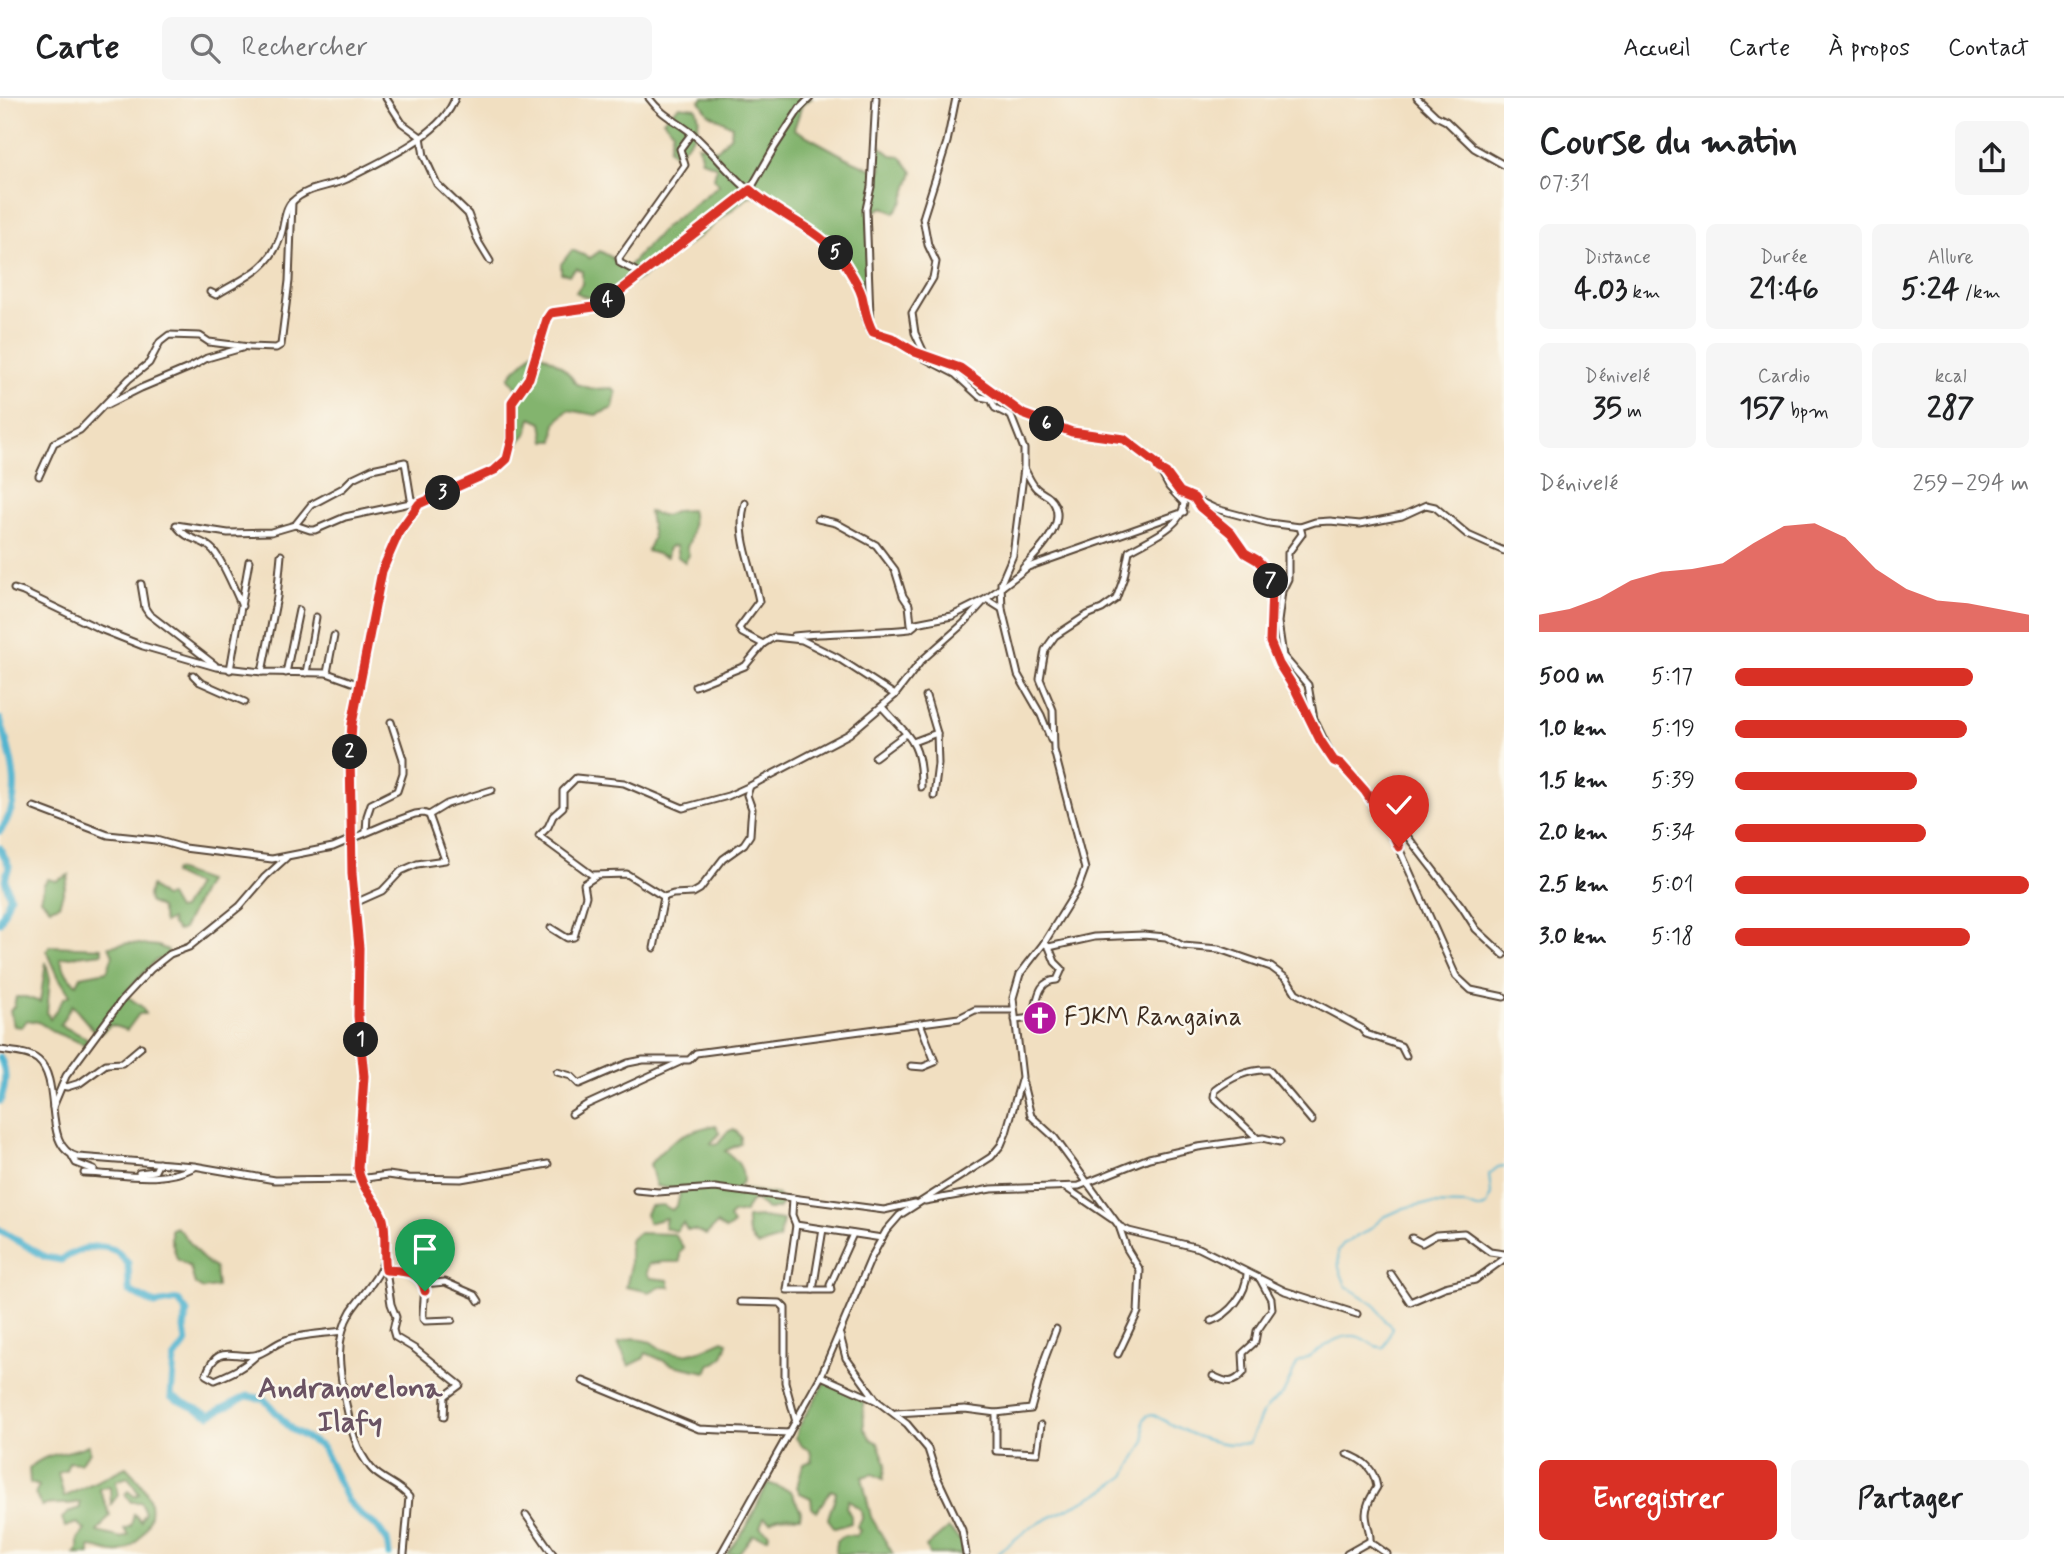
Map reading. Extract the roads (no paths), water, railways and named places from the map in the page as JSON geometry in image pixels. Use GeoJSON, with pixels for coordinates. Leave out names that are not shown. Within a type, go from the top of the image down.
{"type":"FeatureCollection","features":[{"type":"Feature","properties":{"kind":"street"},"geometry":{"type":"LineString","coordinates":[[386,98],[402,122],[421,136],[424,156],[436,184],[468,214],[478,243],[490,261]]}},
{"type":"Feature","properties":{"kind":"street"},"geometry":{"type":"LineString","coordinates":[[210,292],[216,295],[251,276],[265,261],[280,237],[292,202],[316,186],[347,179],[421,136],[438,122],[455,98]]}},
{"type":"Feature","properties":{"kind":"street"},"geometry":{"type":"LineString","coordinates":[[649,98],[675,123],[692,133],[762,201],[826,241],[844,262],[861,294],[865,318],[873,332],[892,338],[955,374],[980,397],[991,398],[995,408],[1011,416],[1024,449],[1013,555],[1005,570],[1001,587],[1002,609],[1018,675],[1041,715],[1054,750],[1085,869],[1078,888],[1047,945],[1020,975],[1013,998],[1015,1020],[1022,1077],[1031,1116],[1054,1136],[1119,1226],[1127,1249],[1140,1270],[1138,1312],[1118,1354]]}},
{"type":"Feature","properties":{"kind":"street"},"geometry":{"type":"LineString","coordinates":[[242,606],[214,551],[186,537],[176,525],[244,534],[271,532],[295,525],[316,530],[345,517],[417,503],[495,470],[507,459],[512,439],[512,402],[529,378],[551,313],[594,307],[606,302],[750,190],[800,108],[810,98]]}},
{"type":"Feature","properties":{"kind":"street"},"geometry":{"type":"LineString","coordinates":[[865,318],[870,314],[866,209],[871,187],[876,98]]}},
{"type":"Feature","properties":{"kind":"street"},"geometry":{"type":"LineString","coordinates":[[925,355],[915,333],[912,313],[933,278],[936,262],[928,245],[923,218],[947,142],[956,98]]}},
{"type":"Feature","properties":{"kind":"street"},"geometry":{"type":"LineString","coordinates":[[1420,100],[1474,148],[1504,165]]}},
{"type":"Feature","properties":{"kind":"street"},"geometry":{"type":"LineString","coordinates":[[641,274],[620,263],[619,258],[685,166],[680,149],[692,133]]}},
{"type":"Feature","properties":{"kind":"street"},"geometry":{"type":"LineString","coordinates":[[39,476],[54,443],[80,430],[129,379],[149,363],[160,342],[169,335],[200,336],[209,342],[276,348],[282,341],[292,240],[292,202]]}},
{"type":"Feature","properties":{"kind":"street"},"geometry":{"type":"LineString","coordinates":[[104,406],[207,358],[248,347]]}},
{"type":"Feature","properties":{"kind":"street"},"geometry":{"type":"LineString","coordinates":[[915,352],[960,368],[1023,414],[1072,432],[1124,439],[1157,464],[1169,487],[1185,503],[1184,512],[1177,522],[1129,551],[1124,578],[1116,599],[1055,636],[1045,650],[1040,679],[1053,710],[1054,750]]}},
{"type":"Feature","properties":{"kind":"street"},"geometry":{"type":"LineString","coordinates":[[295,525],[311,505],[343,488],[354,478],[372,469],[405,461],[411,499],[417,503]]}},
{"type":"Feature","properties":{"kind":"street"},"geometry":{"type":"LineString","coordinates":[[1013,578],[1051,534],[1056,524],[1056,514],[1050,498],[1035,487],[1024,468]]}},
{"type":"Feature","properties":{"kind":"street"},"geometry":{"type":"LineString","coordinates":[[1159,469],[1166,473],[1180,492],[1216,509],[1269,523],[1300,527],[1330,521],[1360,524],[1402,516],[1426,505],[1435,507],[1468,535],[1504,551]]}},
{"type":"Feature","properties":{"kind":"street"},"geometry":{"type":"LineString","coordinates":[[1194,498],[1206,513],[1231,533],[1245,553],[1269,572],[1272,588],[1270,642],[1279,664],[1334,761],[1341,764],[1365,791],[1391,830],[1456,976],[1471,990],[1504,997]]}},
{"type":"Feature","properties":{"kind":"street"},"geometry":{"type":"LineString","coordinates":[[417,503],[399,532],[382,571],[352,724],[352,874],[359,948],[358,1016],[364,1076],[359,1179],[383,1219],[384,1258],[391,1304],[396,1317],[393,1330],[395,1337],[415,1349],[460,1385],[445,1396],[444,1418]]}},
{"type":"Feature","properties":{"kind":"street"},"geometry":{"type":"LineString","coordinates":[[745,503],[742,528],[759,600],[739,628],[742,633],[763,644]]}},
{"type":"Feature","properties":{"kind":"street"},"geometry":{"type":"LineString","coordinates":[[664,897],[627,874],[592,875],[539,835],[563,807],[563,791],[576,778],[624,783],[683,808],[729,796],[849,734],[895,695],[921,660],[964,623],[986,599],[1028,567],[1184,512]]}},
{"type":"Feature","properties":{"kind":"street"},"geometry":{"type":"LineString","coordinates":[[818,519],[836,523],[876,545],[895,570],[903,596],[909,605],[911,624],[915,625]]}},
{"type":"Feature","properties":{"kind":"street"},"geometry":{"type":"LineString","coordinates":[[1300,527],[1302,534],[1287,553],[1288,579],[1282,591],[1279,634],[1283,656],[1308,685],[1314,719],[1334,761]]}},
{"type":"Feature","properties":{"kind":"street"},"geometry":{"type":"LineString","coordinates":[[262,672],[277,597],[281,555]]}},
{"type":"Feature","properties":{"kind":"street"},"geometry":{"type":"LineString","coordinates":[[230,670],[249,561]]}},
{"type":"Feature","properties":{"kind":"street"},"geometry":{"type":"LineString","coordinates":[[141,584],[145,608],[149,614],[217,667]]}},
{"type":"Feature","properties":{"kind":"street"},"geometry":{"type":"LineString","coordinates":[[14,589],[143,646],[217,667],[262,672],[327,673],[360,685]]}},
{"type":"Feature","properties":{"kind":"street"},"geometry":{"type":"LineString","coordinates":[[779,638],[817,633],[870,634],[910,629],[915,625],[952,616],[986,599]]}},
{"type":"Feature","properties":{"kind":"street"},"geometry":{"type":"LineString","coordinates":[[986,599],[1002,609]]}},
{"type":"Feature","properties":{"kind":"street"},"geometry":{"type":"LineString","coordinates":[[286,673],[299,610]]}},
{"type":"Feature","properties":{"kind":"street"},"geometry":{"type":"LineString","coordinates":[[306,673],[316,617]]}},
{"type":"Feature","properties":{"kind":"street"},"geometry":{"type":"LineString","coordinates":[[327,673],[334,636]]}},
{"type":"Feature","properties":{"kind":"street"},"geometry":{"type":"LineString","coordinates":[[695,686],[745,666],[763,644],[774,637],[802,640],[838,658],[895,695]]}},
{"type":"Feature","properties":{"kind":"street"},"geometry":{"type":"LineString","coordinates":[[193,675],[200,682],[245,702]]}},
{"type":"Feature","properties":{"kind":"street"},"geometry":{"type":"LineString","coordinates":[[926,696],[937,733],[938,764],[934,796]]}},
{"type":"Feature","properties":{"kind":"street"},"geometry":{"type":"LineString","coordinates":[[882,707],[913,742],[921,760],[920,787]]}},
{"type":"Feature","properties":{"kind":"street"},"geometry":{"type":"LineString","coordinates":[[366,832],[368,808],[394,793],[403,773],[403,759],[391,722]]}},
{"type":"Feature","properties":{"kind":"street"},"geometry":{"type":"LineString","coordinates":[[913,742],[937,733]]}},
{"type":"Feature","properties":{"kind":"street"},"geometry":{"type":"LineString","coordinates":[[875,757],[906,734]]}},
{"type":"Feature","properties":{"kind":"street"},"geometry":{"type":"LineString","coordinates":[[664,897],[693,893],[700,889],[723,859],[744,844],[750,835],[752,809],[747,795],[750,786]]}},
{"type":"Feature","properties":{"kind":"street"},"geometry":{"type":"LineString","coordinates":[[34,807],[108,835],[272,859],[333,848],[366,832],[415,814],[429,815],[447,804],[492,790]]}},
{"type":"Feature","properties":{"kind":"street"},"geometry":{"type":"LineString","coordinates":[[1365,791],[1385,808],[1476,929],[1504,955]]}},
{"type":"Feature","properties":{"kind":"street"},"geometry":{"type":"LineString","coordinates":[[355,903],[382,891],[401,871],[417,864],[445,860],[429,815]]}},
{"type":"Feature","properties":{"kind":"street"},"geometry":{"type":"LineString","coordinates":[[53,1107],[66,1076],[122,1000],[151,969],[170,954],[189,947],[240,906],[287,857]]}},
{"type":"Feature","properties":{"kind":"street"},"geometry":{"type":"LineString","coordinates":[[551,928],[567,937],[574,937],[586,896],[584,884],[598,875]]}},
{"type":"Feature","properties":{"kind":"street"},"geometry":{"type":"LineString","coordinates":[[654,948],[664,897]]}},
{"type":"Feature","properties":{"kind":"street"},"geometry":{"type":"LineString","coordinates":[[1047,945],[1094,937],[1143,935],[1166,937],[1183,946],[1219,949],[1271,967],[1287,979],[1296,993],[1361,1028],[1366,1034],[1401,1046],[1406,1056]]}},
{"type":"Feature","properties":{"kind":"street"},"geometry":{"type":"LineString","coordinates":[[1015,1020],[1032,1018],[1040,987],[1051,980],[1057,980],[1060,975],[1062,968],[1055,962],[1047,945]]}},
{"type":"Feature","properties":{"kind":"street"},"geometry":{"type":"LineString","coordinates":[[557,1072],[571,1076],[579,1084],[628,1063],[643,1060],[689,1060],[696,1053],[959,1018],[975,1010],[1014,1010]]}},
{"type":"Feature","properties":{"kind":"street"},"geometry":{"type":"LineString","coordinates":[[911,1066],[923,1067],[935,1062],[920,1023]]}},
{"type":"Feature","properties":{"kind":"street"},"geometry":{"type":"LineString","coordinates":[[62,1086],[80,1083],[106,1065],[122,1063],[141,1047]]}},
{"type":"Feature","properties":{"kind":"street"},"geometry":{"type":"LineString","coordinates":[[0,1050],[32,1056],[43,1066],[48,1078],[58,1134],[63,1147],[76,1163],[85,1169],[96,1171],[144,1173],[155,1171],[159,1163]]}},
{"type":"Feature","properties":{"kind":"street"},"geometry":{"type":"LineString","coordinates":[[572,1114],[683,1060]]}},
{"type":"Feature","properties":{"kind":"street"},"geometry":{"type":"LineString","coordinates":[[1257,1138],[1214,1097],[1216,1090],[1228,1079],[1257,1070],[1269,1070],[1312,1122]]}},
{"type":"Feature","properties":{"kind":"street"},"geometry":{"type":"LineString","coordinates":[[721,1554],[821,1376],[882,1238],[900,1215],[991,1157],[1001,1145],[1022,1077]]}},
{"type":"Feature","properties":{"kind":"street"},"geometry":{"type":"LineString","coordinates":[[636,1190],[658,1192],[715,1188],[884,1210],[991,1189],[1087,1184],[1149,1158],[1198,1147],[1257,1138],[1280,1142]]}},
{"type":"Feature","properties":{"kind":"street"},"geometry":{"type":"LineString","coordinates":[[72,1156],[196,1166],[275,1180],[359,1179],[387,1175],[461,1179],[548,1164]]}},
{"type":"Feature","properties":{"kind":"street"},"geometry":{"type":"LineString","coordinates":[[84,1173],[154,1177],[183,1172],[196,1166]]}},
{"type":"Feature","properties":{"kind":"street"},"geometry":{"type":"LineString","coordinates":[[1065,1187],[1114,1219]]}},
{"type":"Feature","properties":{"kind":"street"},"geometry":{"type":"LineString","coordinates":[[793,1198],[792,1214],[796,1225],[787,1290],[831,1290],[830,1285],[853,1234]]}},
{"type":"Feature","properties":{"kind":"street"},"geometry":{"type":"LineString","coordinates":[[796,1225],[882,1238]]}},
{"type":"Feature","properties":{"kind":"street"},"geometry":{"type":"LineString","coordinates":[[1119,1226],[1129,1231],[1199,1248],[1285,1291],[1357,1314]]}},
{"type":"Feature","properties":{"kind":"street"},"geometry":{"type":"LineString","coordinates":[[813,1290],[824,1229]]}},
{"type":"Feature","properties":{"kind":"street"},"geometry":{"type":"LineString","coordinates":[[1412,1238],[1422,1243],[1436,1235],[1464,1233],[1490,1252],[1504,1256]]}},
{"type":"Feature","properties":{"kind":"street"},"geometry":{"type":"LineString","coordinates":[[1391,1274],[1409,1302],[1445,1287],[1475,1280],[1504,1256]]}},
{"type":"Feature","properties":{"kind":"street"},"geometry":{"type":"LineString","coordinates":[[384,1258],[376,1276],[347,1318],[342,1331],[339,1345],[341,1385],[358,1451],[372,1470],[409,1497],[404,1554]]}},
{"type":"Feature","properties":{"kind":"street"},"geometry":{"type":"LineString","coordinates":[[386,1270],[407,1271],[420,1278],[424,1284],[425,1321],[452,1320]]}},
{"type":"Feature","properties":{"kind":"street"},"geometry":{"type":"LineString","coordinates":[[1211,1321],[1219,1318],[1238,1300],[1245,1289],[1247,1274]]}},
{"type":"Feature","properties":{"kind":"street"},"geometry":{"type":"LineString","coordinates":[[1213,1376],[1227,1383],[1235,1381],[1244,1373],[1243,1353],[1255,1342],[1257,1331],[1272,1309],[1271,1299],[1260,1279]]}},
{"type":"Feature","properties":{"kind":"street"},"geometry":{"type":"LineString","coordinates":[[424,1284],[445,1282],[475,1295],[479,1301]]}},
{"type":"Feature","properties":{"kind":"street"},"geometry":{"type":"LineString","coordinates":[[740,1302],[779,1303],[785,1308],[785,1382],[796,1422]]}},
{"type":"Feature","properties":{"kind":"street"},"geometry":{"type":"LineString","coordinates":[[894,1413],[965,1409],[996,1413],[1031,1409],[1056,1329]]}},
{"type":"Feature","properties":{"kind":"street"},"geometry":{"type":"LineString","coordinates":[[258,1354],[228,1352],[210,1363],[205,1375],[215,1380],[231,1374],[245,1367],[258,1354],[285,1340],[342,1331]]}},
{"type":"Feature","properties":{"kind":"street"},"geometry":{"type":"LineString","coordinates":[[839,1335],[846,1357],[877,1401]]}},
{"type":"Feature","properties":{"kind":"street"},"geometry":{"type":"LineString","coordinates":[[821,1376],[877,1401],[894,1413],[928,1448],[937,1477],[962,1530],[966,1554]]}},
{"type":"Feature","properties":{"kind":"street"},"geometry":{"type":"LineString","coordinates":[[583,1381],[699,1429],[789,1433]]}},
{"type":"Feature","properties":{"kind":"street"},"geometry":{"type":"LineString","coordinates":[[996,1413],[996,1451],[1037,1454],[1041,1425]]}},
{"type":"Feature","properties":{"kind":"street"},"geometry":{"type":"LineString","coordinates":[[1347,1454],[1363,1460],[1377,1483],[1366,1510],[1371,1532],[1370,1541]]}},
{"type":"Feature","properties":{"kind":"street"},"geometry":{"type":"LineString","coordinates":[[526,1515],[553,1554]]}},
{"type":"Feature","properties":{"kind":"street"},"geometry":{"type":"LineString","coordinates":[[1347,1554],[1370,1541]]}},
{"type":"Feature","properties":{"kind":"street"},"geometry":{"type":"LineString","coordinates":[[1370,1541],[1387,1554]]}},
{"type":"Feature","properties":{"kind":"waterway"},"geometry":{"type":"LineString","coordinates":[[0,719],[14,776],[13,804],[0,831]]}},
{"type":"Feature","properties":{"kind":"waterway"},"geometry":{"type":"LineString","coordinates":[[0,848],[9,866],[5,880],[10,897],[0,922]]}},
{"type":"Feature","properties":{"kind":"waterway"},"geometry":{"type":"LineString","coordinates":[[0,1057],[5,1079],[0,1101]]}},
{"type":"Feature","properties":{"kind":"waterway"},"geometry":{"type":"LineString","coordinates":[[997,1554],[1029,1528],[1105,1490],[1125,1476],[1145,1441],[1143,1422],[1146,1416],[1152,1414],[1186,1432],[1211,1441],[1249,1443],[1262,1414],[1283,1394],[1298,1362],[1346,1336],[1358,1337],[1376,1346],[1385,1347],[1392,1327],[1375,1305],[1346,1286],[1339,1268],[1338,1251],[1343,1244],[1366,1232],[1384,1217],[1404,1208],[1423,1204],[1466,1205],[1478,1209],[1487,1206],[1491,1194],[1489,1174],[1504,1166]]}},
{"type":"Feature","properties":{"kind":"waterway"},"geometry":{"type":"LineString","coordinates":[[0,1230],[45,1257],[61,1260],[87,1248],[109,1248],[118,1252],[128,1263],[129,1291],[155,1304],[178,1300],[187,1312],[184,1328],[186,1343],[174,1359],[171,1397],[210,1415],[247,1396],[264,1399],[291,1429],[322,1447],[347,1500],[363,1517],[377,1526],[387,1540],[389,1554]]}},
{"type":"Feature","properties":{"kind":"place","name":"FJKM Rangaina"},"geometry":{"type":"Point","coordinates":[1040,1018]}},
{"type":"Feature","properties":{"kind":"district","name":"Andranovelona Ilafy"},"geometry":{"type":"Point","coordinates":[350,1405]}}]}
